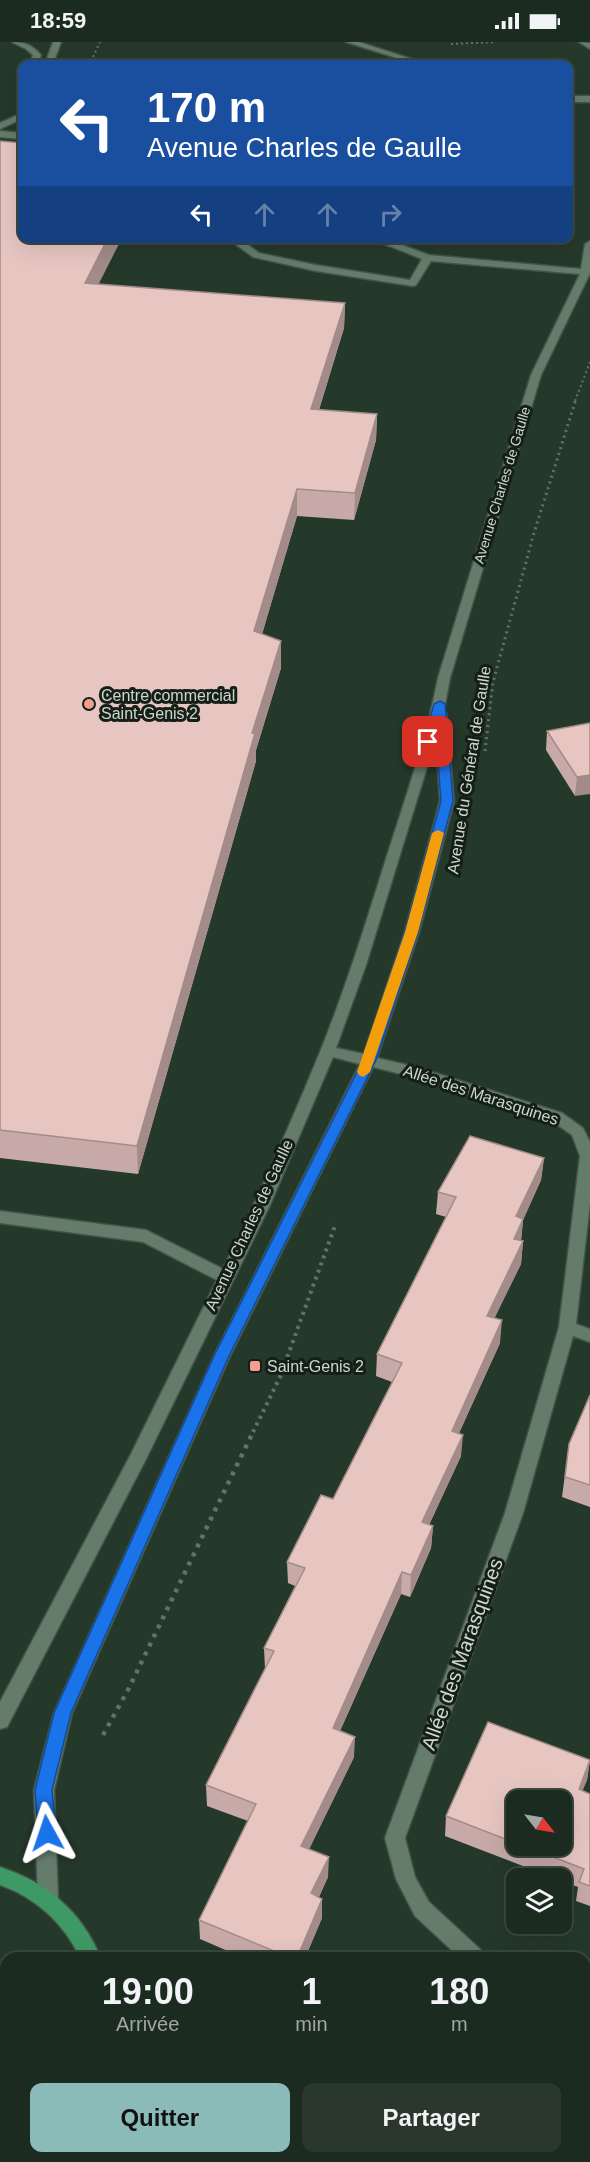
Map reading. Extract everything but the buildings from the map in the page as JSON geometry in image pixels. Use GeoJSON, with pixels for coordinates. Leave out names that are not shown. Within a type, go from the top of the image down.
{"type":"FeatureCollection","features":[{"type":"Feature","properties":{"kind":"main road"},"geometry":{"type":"LineString","coordinates":[[0,1876],[11,1879],[48,1900],[84,1939],[89,1952]]}},
{"type":"Feature","properties":{"kind":"street"},"geometry":{"type":"LineString","coordinates":[[16,42],[29,47],[37,55],[35,60]]}},
{"type":"Feature","properties":{"kind":"street"},"geometry":{"type":"LineString","coordinates":[[50,60],[57,42]]}},
{"type":"Feature","properties":{"kind":"street"},"geometry":{"type":"LineString","coordinates":[[350,42],[410,60]]}},
{"type":"Feature","properties":{"kind":"street"},"geometry":{"type":"LineString","coordinates":[[584,42],[590,46]]}},
{"type":"Feature","properties":{"kind":"street"},"geometry":{"type":"LineString","coordinates":[[573,99],[590,99]]}},
{"type":"Feature","properties":{"kind":"street"},"geometry":{"type":"LineString","coordinates":[[0,126],[18,118]]}},
{"type":"Feature","properties":{"kind":"street"},"geometry":{"type":"LineString","coordinates":[[0,134],[18,136]]}},
{"type":"Feature","properties":{"kind":"street"},"geometry":{"type":"LineString","coordinates":[[238,243],[256,255],[316,268],[413,283],[428,258]]}},
{"type":"Feature","properties":{"kind":"street"},"geometry":{"type":"LineString","coordinates":[[387,243],[428,258],[588,268]]}},
{"type":"Feature","properties":{"kind":"street","name":"Avenue Charles de Gaulle"},"geometry":{"type":"LineString","coordinates":[[0,1721],[137,1459],[262,1205],[328,1051],[363,954],[440,704],[444,678],[536,375],[588,268],[590,244]]}},
{"type":"Feature","properties":{"kind":"street","name":"Avenue Charles de Gaulle"},"geometry":{"type":"LineString","coordinates":[[48,1900],[44,1790],[63,1713],[222,1356],[369,1060],[411,932],[447,801],[440,704]]}},
{"type":"Feature","properties":{"kind":"street","name":"Allée des Marasquines"},"geometry":{"type":"LineString","coordinates":[[328,1051],[411,1071],[557,1117],[578,1132],[588,1156],[567,1327],[514,1513],[395,1838],[406,1879],[422,1909],[469,1952]]}},
{"type":"Feature","properties":{"kind":"street"},"geometry":{"type":"LineString","coordinates":[[0,1217],[146,1236],[225,1277]]}},
{"type":"Feature","properties":{"kind":"street"},"geometry":{"type":"LineString","coordinates":[[567,1327],[590,1336]]}},
{"type":"Feature","properties":{"kind":"path","name":"Avenue du Général de Gaulle"},"geometry":{"type":"LineString","coordinates":[[484,760],[493,682],[534,533],[575,402],[590,362]]}},
{"type":"Feature","properties":{"kind":"path"},"geometry":{"type":"LineString","coordinates":[[98,1745],[129,1688],[279,1377],[340,1213]]}},
{"type":"Feature","properties":{"kind":"slow traffic"},"geometry":{"type":"LineString","coordinates":[[363,1072],[411,932],[438,833]]}},
{"type":"Feature","properties":{"kind":"place","name":"Centre commercial Saint-Genis 2"},"geometry":{"type":"Point","coordinates":[89,704]}},
{"type":"Feature","properties":{"kind":"place","name":"Saint-Genis 2"},"geometry":{"type":"Point","coordinates":[255,1366]}},
{"type":"Feature","properties":{"kind":"route"},"geometry":{"type":"LineString","coordinates":[[47,1833],[44,1790],[63,1713],[222,1356],[369,1060],[411,932],[447,801],[440,704],[428,742]]}}]}
